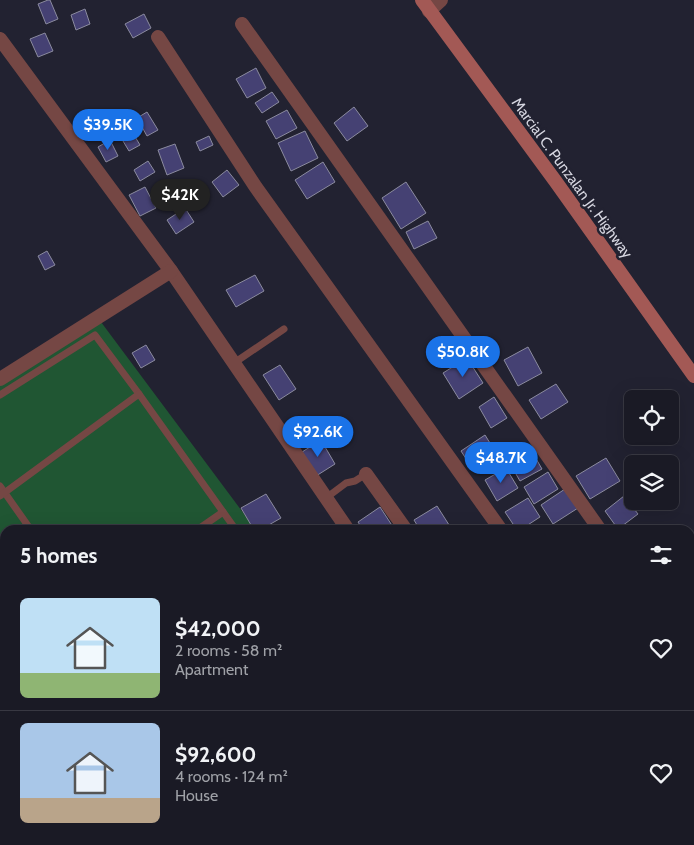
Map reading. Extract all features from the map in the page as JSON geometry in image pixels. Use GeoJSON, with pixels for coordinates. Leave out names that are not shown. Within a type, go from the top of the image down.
{"type":"FeatureCollection","features":[{"type":"Feature","properties":{"kind":"main road","name":"Marcial C. Punzalan Jr. Highway"},"geometry":{"type":"LineString","coordinates":[[426,5],[688,363],[694,376]]}},
{"type":"Feature","properties":{"kind":"street"},"geometry":{"type":"LineString","coordinates":[[426,5],[441,0]]}},
{"type":"Feature","properties":{"kind":"street"},"geometry":{"type":"LineString","coordinates":[[242,24],[596,525]]}},
{"type":"Feature","properties":{"kind":"street"},"geometry":{"type":"LineString","coordinates":[[158,37],[255,186],[497,525]]}},
{"type":"Feature","properties":{"kind":"street"},"geometry":{"type":"LineString","coordinates":[[0,39],[171,271],[345,525]]}},
{"type":"Feature","properties":{"kind":"street"},"geometry":{"type":"LineString","coordinates":[[0,379],[171,271]]}},
{"type":"Feature","properties":{"kind":"street"},"geometry":{"type":"LineString","coordinates":[[366,474],[402,525]]}},
{"type":"Feature","properties":{"kind":"lane"},"geometry":{"type":"LineString","coordinates":[[234,363],[284,329]]}},
{"type":"Feature","properties":{"kind":"lane"},"geometry":{"type":"LineString","coordinates":[[0,395],[95,336],[232,525]]}},
{"type":"Feature","properties":{"kind":"lane"},"geometry":{"type":"LineString","coordinates":[[2,495],[139,394]]}},
{"type":"Feature","properties":{"kind":"lane"},"geometry":{"type":"LineString","coordinates":[[326,498],[346,483],[355,481],[366,474]]}},
{"type":"Feature","properties":{"kind":"lane"},"geometry":{"type":"LineString","coordinates":[[0,486],[2,495],[27,525]]}},
{"type":"Feature","properties":{"kind":"lane"},"geometry":{"type":"LineString","coordinates":[[204,525],[223,512]]}},
{"type":"Feature","properties":{"kind":"green space"},"geometry":{"type":"Polygon","coordinates":[[[101,322],[252,525],[0,525],[0,384],[101,322]]]}},
{"type":"Feature","properties":{"kind":"building"},"geometry":{"type":"Polygon","coordinates":[[[50,0],[58,19],[46,24],[38,4],[50,0]]]}},
{"type":"Feature","properties":{"kind":"building"},"geometry":{"type":"Polygon","coordinates":[[[85,9],[90,24],[76,30],[71,15],[85,9]]]}},
{"type":"Feature","properties":{"kind":"building"},"geometry":{"type":"Polygon","coordinates":[[[144,14],[151,28],[133,38],[125,24],[144,14]]]}},
{"type":"Feature","properties":{"kind":"building"},"geometry":{"type":"Polygon","coordinates":[[[45,33],[53,51],[38,57],[30,39],[45,33]]]}},
{"type":"Feature","properties":{"kind":"building"},"geometry":{"type":"Polygon","coordinates":[[[256,68],[266,88],[247,98],[236,79],[256,68]]]}},
{"type":"Feature","properties":{"kind":"building"},"geometry":{"type":"Polygon","coordinates":[[[272,92],[279,102],[262,113],[255,103],[272,92]]]}},
{"type":"Feature","properties":{"kind":"building"},"geometry":{"type":"Polygon","coordinates":[[[354,107],[368,126],[347,141],[334,123],[354,107]]]}},
{"type":"Feature","properties":{"kind":"building"},"geometry":{"type":"Polygon","coordinates":[[[287,110],[297,128],[276,139],[266,121],[287,110]]]}},
{"type":"Feature","properties":{"kind":"building"},"geometry":{"type":"Polygon","coordinates":[[[147,112],[158,130],[147,136],[137,118],[147,112]]]}},
{"type":"Feature","properties":{"kind":"building"},"geometry":{"type":"Polygon","coordinates":[[[128,125],[140,145],[129,151],[117,131],[128,125]]]}},
{"type":"Feature","properties":{"kind":"building"},"geometry":{"type":"Polygon","coordinates":[[[305,131],[318,158],[291,171],[278,143],[305,131]]]}},
{"type":"Feature","properties":{"kind":"building"},"geometry":{"type":"Polygon","coordinates":[[[209,136],[213,145],[200,151],[196,142],[209,136]]]}},
{"type":"Feature","properties":{"kind":"building"},"geometry":{"type":"Polygon","coordinates":[[[110,140],[118,156],[106,162],[98,147],[110,140]]]}},
{"type":"Feature","properties":{"kind":"building"},"geometry":{"type":"Polygon","coordinates":[[[175,144],[184,168],[167,175],[158,150],[175,144]]]}},
{"type":"Feature","properties":{"kind":"building"},"geometry":{"type":"Polygon","coordinates":[[[148,161],[155,172],[140,181],[134,170],[148,161]]]}},
{"type":"Feature","properties":{"kind":"building"},"geometry":{"type":"Polygon","coordinates":[[[323,162],[335,182],[307,199],[295,180],[323,162]]]}},
{"type":"Feature","properties":{"kind":"building"},"geometry":{"type":"Polygon","coordinates":[[[227,170],[239,185],[223,197],[212,182],[227,170]]]}},
{"type":"Feature","properties":{"kind":"building"},"geometry":{"type":"Polygon","coordinates":[[[406,182],[426,213],[401,229],[382,198],[406,182]]]}},
{"type":"Feature","properties":{"kind":"building"},"geometry":{"type":"Polygon","coordinates":[[[145,187],[156,208],[140,216],[129,195],[145,187]]]}},
{"type":"Feature","properties":{"kind":"building"},"geometry":{"type":"Polygon","coordinates":[[[185,208],[194,222],[176,234],[167,220],[185,208]]]}},
{"type":"Feature","properties":{"kind":"building"},"geometry":{"type":"Polygon","coordinates":[[[428,221],[437,238],[414,249],[406,232],[428,221]]]}},
{"type":"Feature","properties":{"kind":"building"},"geometry":{"type":"Polygon","coordinates":[[[47,251],[55,265],[45,270],[38,256],[47,251]]]}},
{"type":"Feature","properties":{"kind":"building"},"geometry":{"type":"Polygon","coordinates":[[[255,275],[264,291],[236,307],[226,290],[255,275]]]}},
{"type":"Feature","properties":{"kind":"building"},"geometry":{"type":"Polygon","coordinates":[[[146,345],[155,360],[141,368],[132,353],[146,345]]]}},
{"type":"Feature","properties":{"kind":"building"},"geometry":{"type":"Polygon","coordinates":[[[528,347],[542,373],[518,386],[504,360],[528,347]]]}},
{"type":"Feature","properties":{"kind":"building"},"geometry":{"type":"Polygon","coordinates":[[[467,358],[483,383],[459,399],[443,373],[467,358]]]}},
{"type":"Feature","properties":{"kind":"building"},"geometry":{"type":"Polygon","coordinates":[[[280,365],[296,389],[279,400],[263,375],[280,365]]]}},
{"type":"Feature","properties":{"kind":"building"},"geometry":{"type":"Polygon","coordinates":[[[556,384],[568,402],[541,419],[529,400],[556,384]]]}},
{"type":"Feature","properties":{"kind":"building"},"geometry":{"type":"Polygon","coordinates":[[[494,397],[507,418],[491,428],[479,407],[494,397]]]}},
{"type":"Feature","properties":{"kind":"building"},"geometry":{"type":"Polygon","coordinates":[[[485,435],[498,456],[474,471],[461,451],[485,435]]]}},
{"type":"Feature","properties":{"kind":"building"},"geometry":{"type":"Polygon","coordinates":[[[321,440],[335,464],[316,476],[302,452],[321,440]]]}},
{"type":"Feature","properties":{"kind":"building"},"geometry":{"type":"Polygon","coordinates":[[[531,450],[542,469],[520,481],[509,462],[531,450]]]}},
{"type":"Feature","properties":{"kind":"building"},"geometry":{"type":"Polygon","coordinates":[[[606,458],[620,481],[590,499],[576,476],[606,458]]]}},
{"type":"Feature","properties":{"kind":"building"},"geometry":{"type":"Polygon","coordinates":[[[506,468],[518,488],[497,501],[485,480],[506,468]]]}},
{"type":"Feature","properties":{"kind":"building"},"geometry":{"type":"Polygon","coordinates":[[[548,472],[558,489],[534,504],[524,487],[548,472]]]}},
{"type":"Feature","properties":{"kind":"building"},"geometry":{"type":"Polygon","coordinates":[[[565,489],[578,508],[553,524],[541,505],[565,489]]]}},
{"type":"Feature","properties":{"kind":"building"},"geometry":{"type":"Polygon","coordinates":[[[266,494],[281,518],[269,525],[251,525],[241,508],[266,494]]]}},
{"type":"Feature","properties":{"kind":"building"},"geometry":{"type":"Polygon","coordinates":[[[624,496],[624,510],[635,510],[638,514],[623,525],[615,525],[605,511],[624,496]]]}},
{"type":"Feature","properties":{"kind":"building"},"geometry":{"type":"Polygon","coordinates":[[[528,498],[540,517],[528,525],[514,525],[505,512],[528,498]]]}},
{"type":"Feature","properties":{"kind":"building"},"geometry":{"type":"Polygon","coordinates":[[[437,506],[449,525],[417,525],[414,520],[437,506]]]}},
{"type":"Feature","properties":{"kind":"building"},"geometry":{"type":"Polygon","coordinates":[[[380,507],[392,525],[360,525],[358,522],[380,507]]]}}]}
